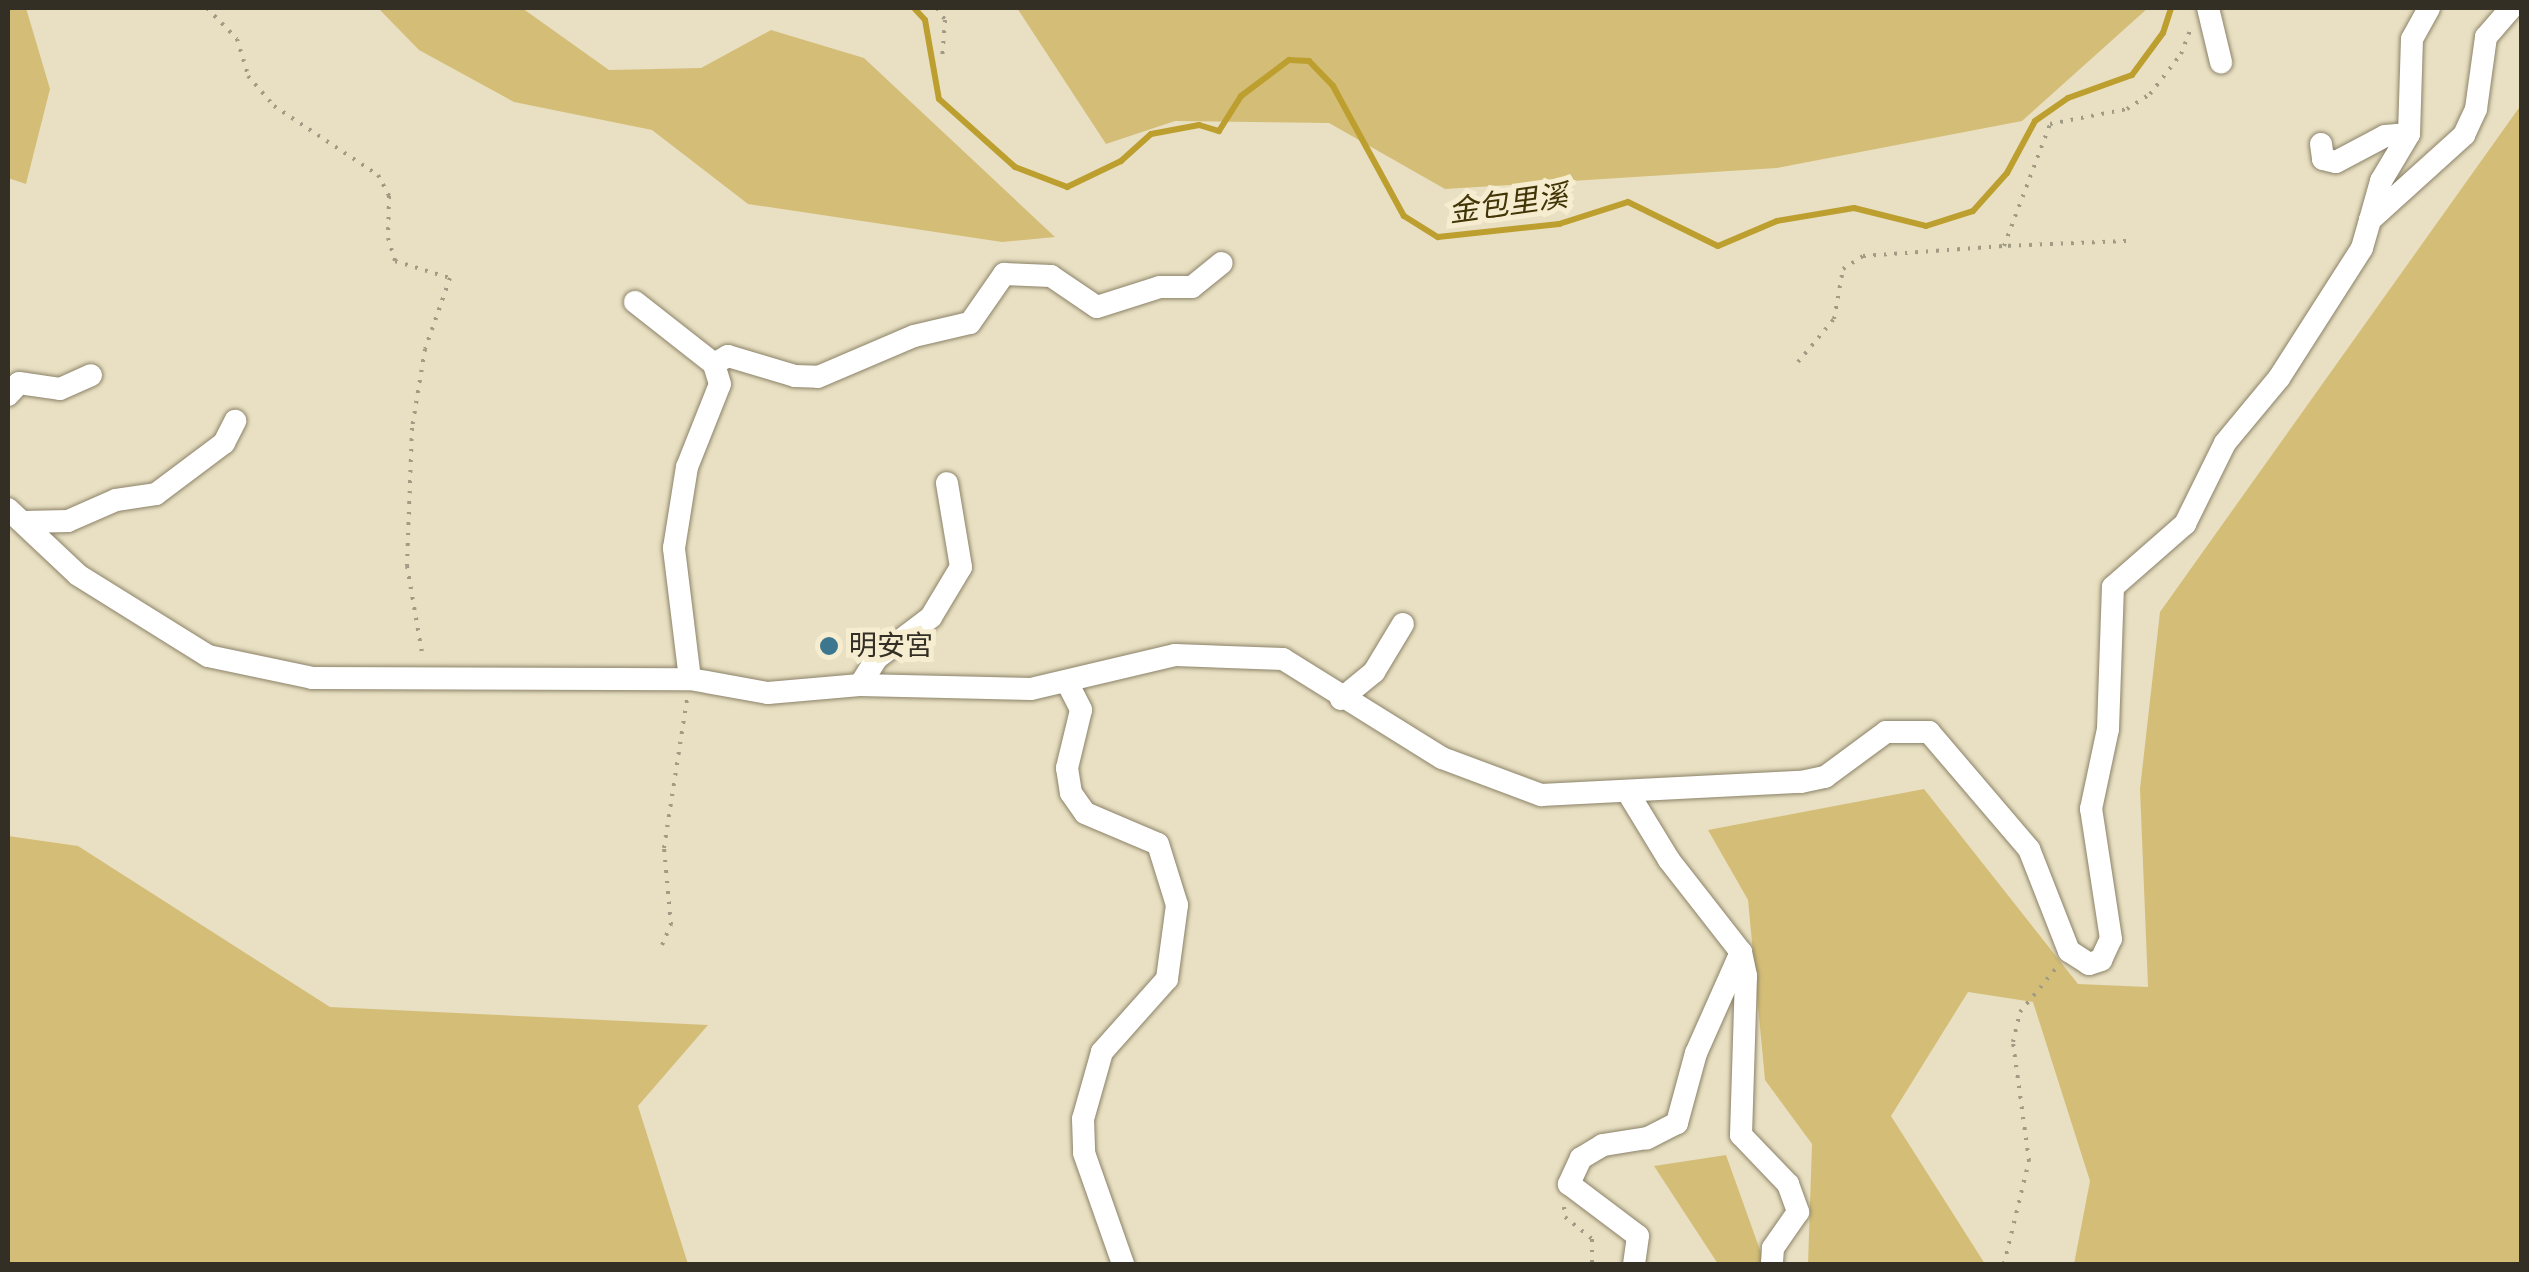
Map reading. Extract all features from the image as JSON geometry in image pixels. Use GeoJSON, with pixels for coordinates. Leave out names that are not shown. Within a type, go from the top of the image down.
{"type":"FeatureCollection","features":[{"type":"Feature","properties":{"kind":"street"},"geometry":{"type":"LineString","coordinates":[[16,516],[78,575],[208,656],[312,678],[429,683],[690,679],[768,692],[860,686],[1068,684],[1175,655],[1283,659],[1341,699],[1442,758],[1510,787],[1541,795],[1630,796],[1695,784],[1813,780],[1886,732],[1929,732],[2030,849],[2069,951],[2089,964],[2101,960],[2111,939],[2090,809],[2108,730],[2113,588],[2186,524],[2224,442],[2279,378],[2362,248],[2381,181],[2410,134],[2412,39],[2429,8]]}},
{"type":"Feature","properties":{"kind":"street"},"geometry":{"type":"LineString","coordinates":[[2370,220],[2464,135],[2476,108],[2486,36],[2511,8]]}},
{"type":"Feature","properties":{"kind":"street"},"geometry":{"type":"LineString","coordinates":[[2200,15],[2221,62]]}},
{"type":"Feature","properties":{"kind":"street"},"geometry":{"type":"LineString","coordinates":[[2321,144],[2323,160],[2336,162],[2385,136],[2410,134]]}},
{"type":"Feature","properties":{"kind":"street"},"geometry":{"type":"LineString","coordinates":[[714,364],[728,356],[795,376],[818,376],[914,336],[970,322],[1004,274],[1051,276],[1097,307],[1160,287],[1192,287],[1222,264]]}},
{"type":"Feature","properties":{"kind":"street"},"geometry":{"type":"LineString","coordinates":[[635,302],[714,364],[720,384],[688,467],[674,548],[690,679]]}},
{"type":"Feature","properties":{"kind":"street"},"geometry":{"type":"LineString","coordinates":[[8,394],[19,383],[60,389],[91,375]]}},
{"type":"Feature","properties":{"kind":"street"},"geometry":{"type":"LineString","coordinates":[[16,516],[68,521],[116,500],[156,494],[224,442],[235,421]]}},
{"type":"Feature","properties":{"kind":"street"},"geometry":{"type":"LineString","coordinates":[[860,686],[876,658],[931,617],[960,567],[948,483]]}},
{"type":"Feature","properties":{"kind":"street"},"geometry":{"type":"LineString","coordinates":[[1341,699],[1374,672],[1403,624]]}},
{"type":"Feature","properties":{"kind":"street"},"geometry":{"type":"LineString","coordinates":[[1068,684],[1081,710],[1066,768],[1070,793],[1084,813],[1158,844],[1177,905],[1167,979],[1102,1052],[1083,1119],[1084,1153],[1123,1264]]}},
{"type":"Feature","properties":{"kind":"street"},"geometry":{"type":"LineString","coordinates":[[1630,796],[1670,860],[1741,952],[1741,1135],[1788,1184],[1798,1212],[1773,1248],[1772,1264]]}},
{"type":"Feature","properties":{"kind":"street"},"geometry":{"type":"LineString","coordinates":[[1634,1264],[1638,1236],[1569,1184],[1581,1158],[1603,1145],[1646,1138],[1677,1122],[1696,1054],[1741,952]]}},
{"type":"Feature","properties":{"kind":"path"},"geometry":{"type":"LineString","coordinates":[[207,8],[237,39],[248,76],[274,106],[378,175],[389,196],[388,238],[395,261],[450,278],[425,349],[412,428],[407,566],[429,683]]}},
{"type":"Feature","properties":{"kind":"path"},"geometry":{"type":"LineString","coordinates":[[937,8],[944,20],[942,60]]}},
{"type":"Feature","properties":{"kind":"path"},"geometry":{"type":"LineString","coordinates":[[2004,246],[2050,124],[2127,109],[2150,94],[2181,54],[2200,15]]}},
{"type":"Feature","properties":{"kind":"path"},"geometry":{"type":"LineString","coordinates":[[1798,362],[1834,319],[1843,268],[1863,256],[2126,241]]}},
{"type":"Feature","properties":{"kind":"path"},"geometry":{"type":"LineString","coordinates":[[662,945],[671,925],[664,848],[690,679]]}},
{"type":"Feature","properties":{"kind":"path"},"geometry":{"type":"LineString","coordinates":[[2004,1264],[2030,1161],[2013,1042],[2020,1012],[2069,951]]}},
{"type":"Feature","properties":{"kind":"path"},"geometry":{"type":"LineString","coordinates":[[1569,1184],[1565,1217],[1592,1239],[1592,1264]]}},
{"type":"Feature","properties":{"kind":"shaded area"},"geometry":{"type":"Polygon","coordinates":[[[8,8],[26,8],[50,89],[26,184],[8,178],[8,8]]]}},
{"type":"Feature","properties":{"kind":"shaded area"},"geometry":{"type":"Polygon","coordinates":[[[378,8],[522,8],[609,70],[701,68],[771,30],[864,58],[1055,237],[1002,242],[748,204],[652,130],[514,102],[419,50],[378,8]]]}},
{"type":"Feature","properties":{"kind":"shaded area"},"geometry":{"type":"Polygon","coordinates":[[[1017,8],[2148,8],[2022,121],[1777,168],[1445,189],[1329,123],[1175,121],[1106,144],[1017,8]]]}},
{"type":"Feature","properties":{"kind":"shaded area"},"geometry":{"type":"Polygon","coordinates":[[[2521,105],[2521,1264],[2074,1264],[2090,1181],[2033,1002],[1968,992],[1891,1116],[1985,1264],[1808,1264],[1812,1144],[1765,1080],[1748,900],[1708,830],[1924,789],[2078,984],[2148,987],[2140,789],[2160,612],[2521,105]]]}},
{"type":"Feature","properties":{"kind":"shaded area"},"geometry":{"type":"Polygon","coordinates":[[[8,836],[78,846],[330,1007],[708,1025],[638,1106],[688,1264],[8,1264],[8,836]]]}},
{"type":"Feature","properties":{"kind":"shaded area"},"geometry":{"type":"Polygon","coordinates":[[[1726,1155],[1765,1264],[1718,1264],[1654,1166],[1726,1155]]]}},
{"type":"Feature","properties":{"kind":"waterway","name":"金包里溪"},"geometry":{"type":"LineString","coordinates":[[914,8],[925,20],[939,99],[1015,167],[1067,187],[1121,161],[1151,134],[1199,125],[1219,131],[1241,96],[1289,60],[1309,61],[1333,86],[1404,216],[1438,237],[1559,224],[1628,202],[1718,246],[1777,221],[1854,208],[1926,226],[1973,211],[2007,173],[2035,121],[2068,98],[2132,75],[2163,33],[2171,8]]}},
{"type":"Feature","properties":{"kind":"place","name":"明安宮"},"geometry":{"type":"Point","coordinates":[829,646]}}]}
